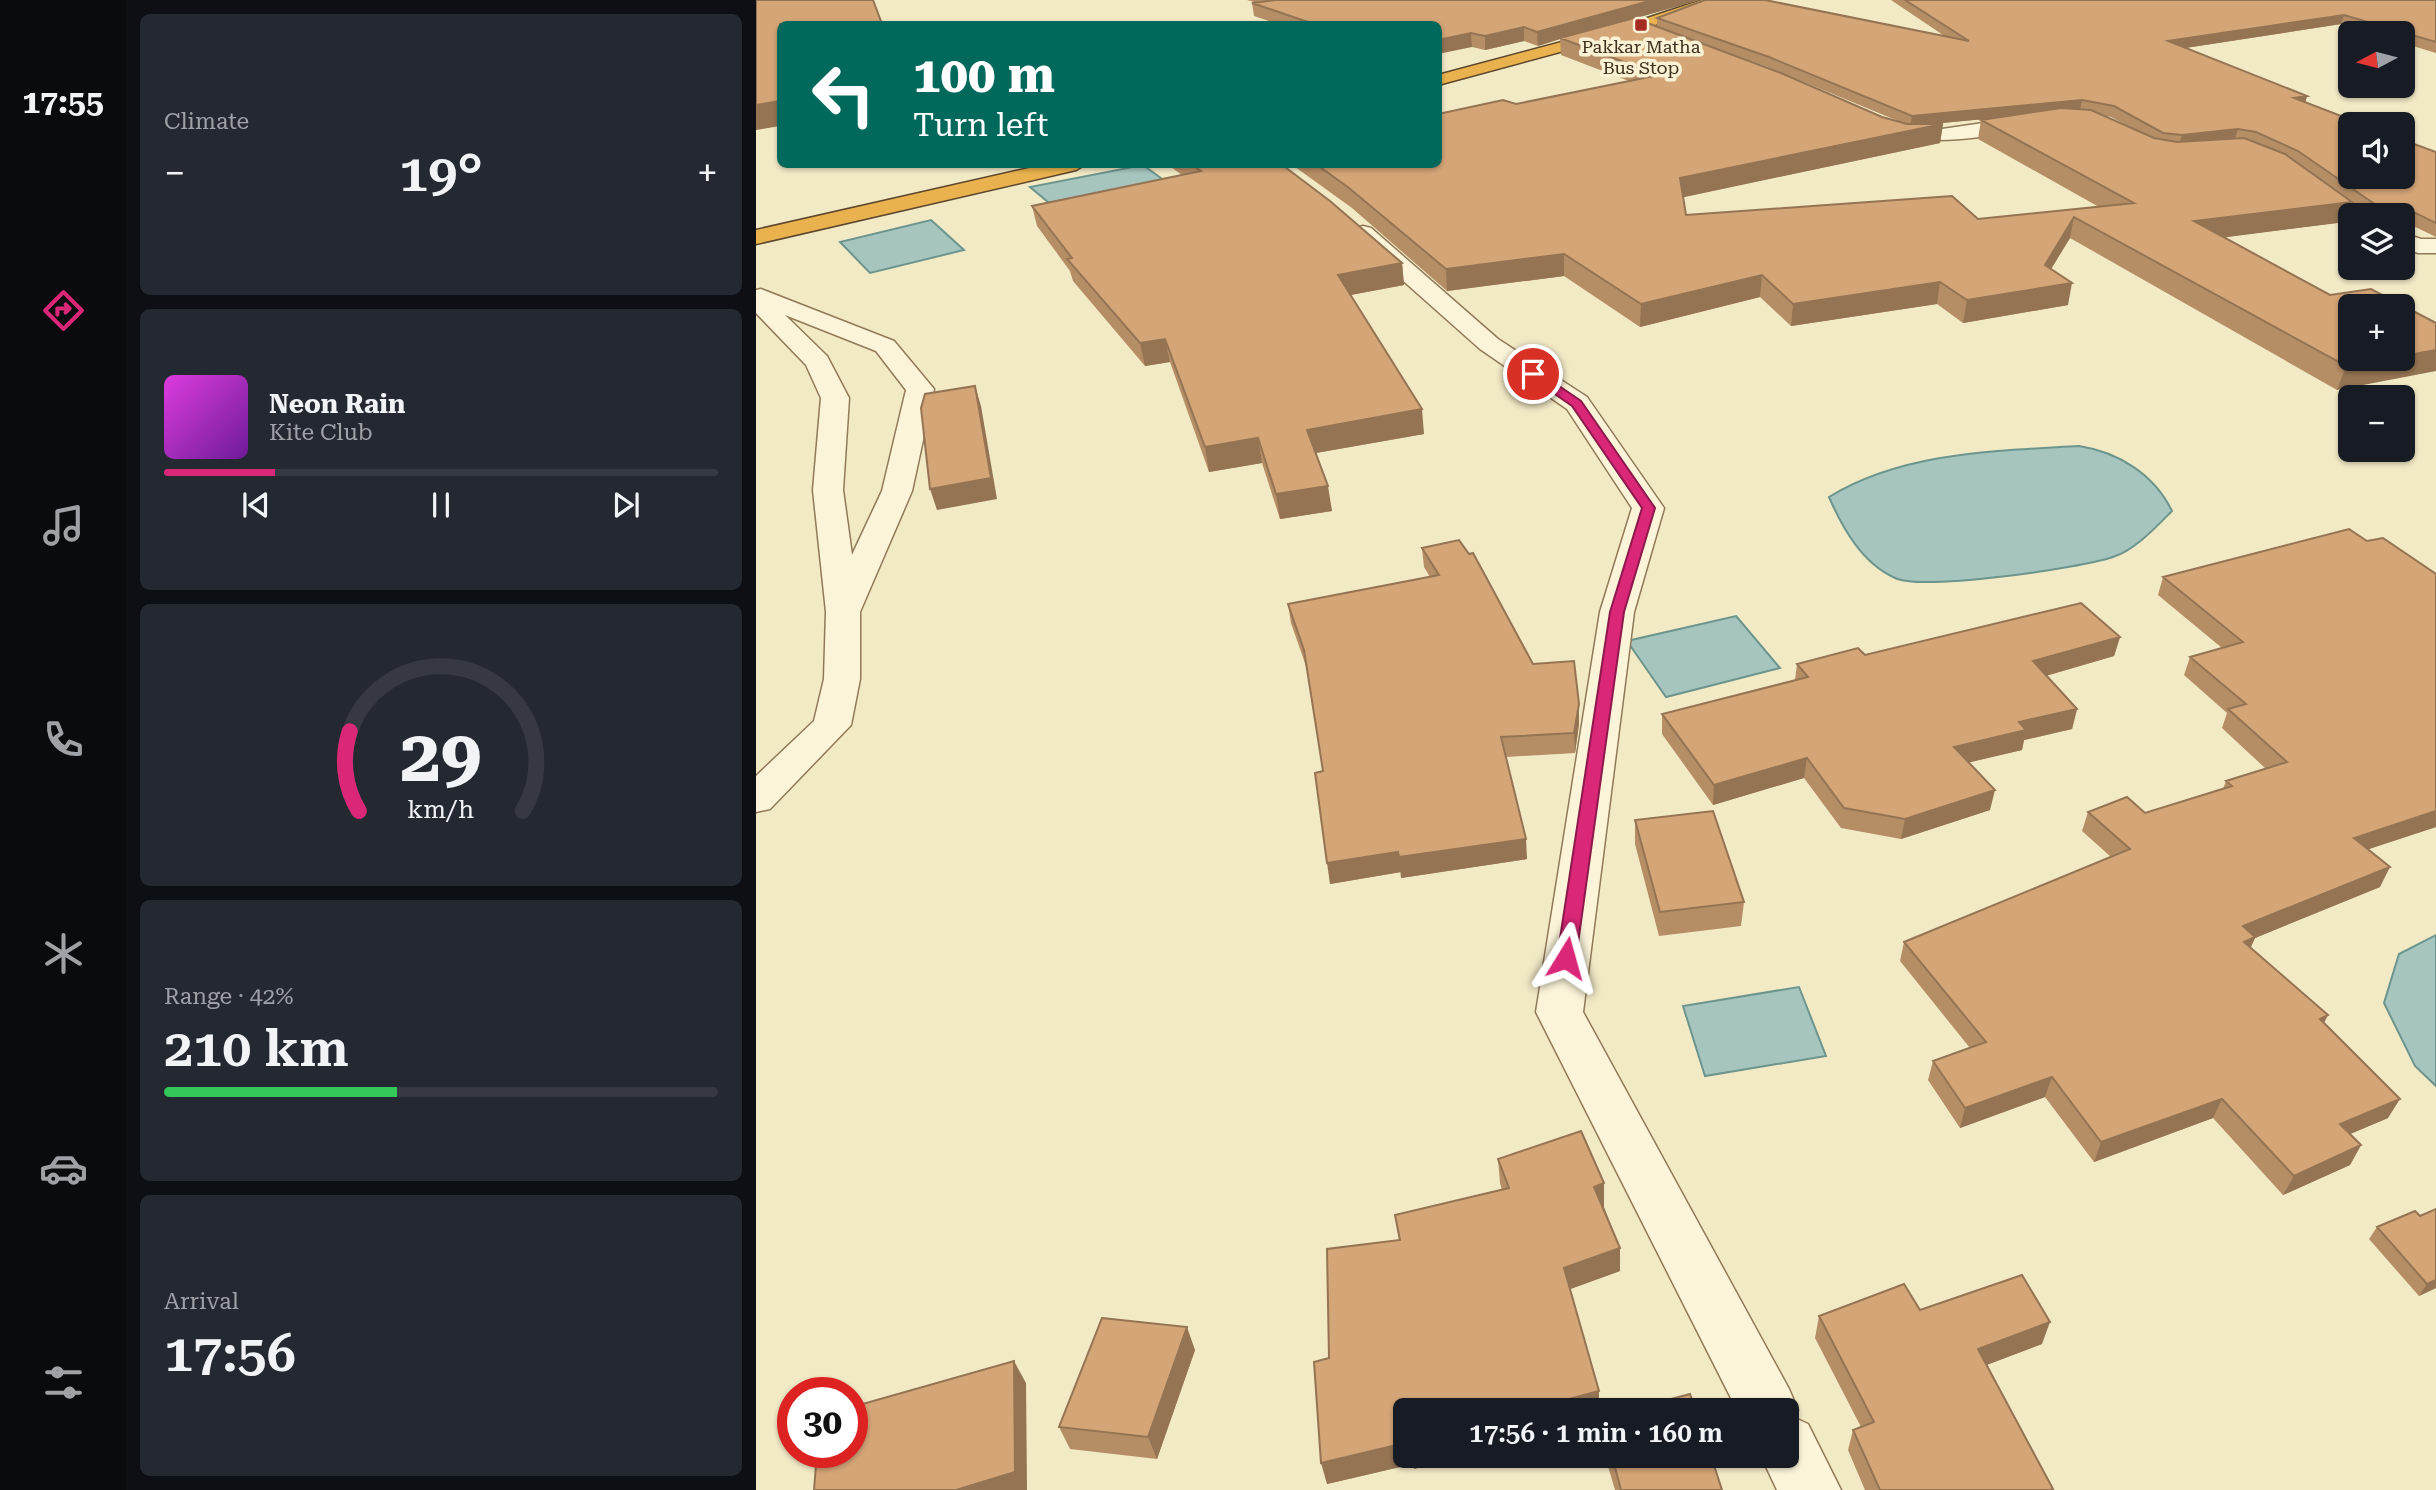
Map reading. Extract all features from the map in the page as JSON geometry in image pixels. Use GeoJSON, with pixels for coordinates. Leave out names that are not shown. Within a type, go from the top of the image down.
{"type":"FeatureCollection","features":[{"type":"Feature","properties":{"kind":"highway"},"geometry":{"type":"LineString","coordinates":[[1442,68],[1689,0]]}},
{"type":"Feature","properties":{"kind":"highway"},"geometry":{"type":"LineString","coordinates":[[1442,79],[1635,27],[1717,0]]}},
{"type":"Feature","properties":{"kind":"highway"},"geometry":{"type":"LineString","coordinates":[[756,221],[995,168]]}},
{"type":"Feature","properties":{"kind":"highway"},"geometry":{"type":"LineString","coordinates":[[756,237],[1058,168]]}},
{"type":"Feature","properties":{"kind":"street"},"geometry":{"type":"LineString","coordinates":[[1635,27],[1660,36]]}},
{"type":"Feature","properties":{"kind":"street"},"geometry":{"type":"LineString","coordinates":[[1873,121],[1907,135],[1930,135],[2048,120]]}},
{"type":"Feature","properties":{"kind":"street"},"geometry":{"type":"LineString","coordinates":[[2289,170],[2338,203]]}},
{"type":"Feature","properties":{"kind":"street"},"geometry":{"type":"LineString","coordinates":[[1332,208],[1489,344],[1577,403],[1648,508],[1617,612],[1559,1012],[1763,1398]]}},
{"type":"Feature","properties":{"kind":"street"},"geometry":{"type":"LineString","coordinates":[[2415,245],[2436,246]]}},
{"type":"Feature","properties":{"kind":"street"},"geometry":{"type":"LineString","coordinates":[[756,297],[884,346],[920,389],[897,491],[842,612]]}},
{"type":"Feature","properties":{"kind":"street"},"geometry":{"type":"LineString","coordinates":[[756,297],[818,362],[835,398],[828,490],[842,612],[842,678],[832,725],[756,799]]}},
{"type":"Feature","properties":{"kind":"street"},"geometry":{"type":"LineString","coordinates":[[1799,1468],[1810,1490]]}},
{"type":"Feature","properties":{"kind":"water"},"geometry":{"type":"Polygon","coordinates":[[[1128,168],[1147,168],[1176,189],[1061,213],[1030,187],[1128,168]]]}},
{"type":"Feature","properties":{"kind":"water"},"geometry":{"type":"Polygon","coordinates":[[[931,220],[964,250],[870,273],[840,242],[931,220]]]}},
{"type":"Feature","properties":{"kind":"water"},"geometry":{"type":"Polygon","coordinates":[[[2079,446],[2107,453],[2133,467],[2155,486],[2172,511],[2129,549],[2096,562],[1968,580],[1936,582],[1895,578],[1883,572],[1863,554],[1829,497],[1858,482],[1918,462],[1982,452],[2079,446]]]}},
{"type":"Feature","properties":{"kind":"water"},"geometry":{"type":"Polygon","coordinates":[[[1736,616],[1780,668],[1666,697],[1627,641],[1736,616]]]}},
{"type":"Feature","properties":{"kind":"water"},"geometry":{"type":"Polygon","coordinates":[[[2436,935],[2436,1086],[2415,1066],[2384,1003],[2399,954],[2436,935]]]}},
{"type":"Feature","properties":{"kind":"water"},"geometry":{"type":"Polygon","coordinates":[[[1799,987],[1826,1056],[1705,1076],[1683,1006],[1799,987]]]}},
{"type":"Feature","properties":{"kind":"building"},"geometry":{"type":"Polygon","coordinates":[[[756,0],[873,0],[881,21],[777,21],[777,102],[756,105],[756,0]]]}},
{"type":"Feature","properties":{"kind":"building"},"geometry":{"type":"Polygon","coordinates":[[[1275,0],[1653,0],[1537,32],[1524,27],[1485,36],[1471,33],[1442,39],[1442,21],[1305,21],[1252,3],[1275,0]]]}},
{"type":"Feature","properties":{"kind":"building"},"geometry":{"type":"Polygon","coordinates":[[[1705,0],[1765,0],[1969,41],[1905,0],[2436,0],[2436,42],[2415,36],[2415,21],[2364,21],[2344,15],[2168,41],[2307,96],[2294,98],[2338,115],[2338,179],[2298,151],[2256,132],[2238,129],[2182,135],[2163,133],[2114,106],[2082,100],[1912,116],[1769,57],[1657,18],[1705,0]]]}},
{"type":"Feature","properties":{"kind":"building"},"geometry":{"type":"Polygon","coordinates":[[[1634,18],[1781,73],[1882,117],[1907,124],[1943,124],[1680,178],[1686,215],[1952,196],[1978,219],[2134,203],[1981,120],[2061,108],[2091,110],[2154,138],[2177,142],[2244,138],[2285,154],[2352,202],[2194,221],[2330,295],[2371,289],[2381,294],[2338,294],[2338,362],[2074,217],[2045,265],[2072,283],[1967,300],[1940,282],[1793,304],[1762,275],[1641,304],[1564,254],[1446,269],[1322,168],[1442,168],[1442,113],[1503,100],[1516,104],[1659,75],[1560,38],[1634,18]]]}},
{"type":"Feature","properties":{"kind":"building"},"geometry":{"type":"Polygon","coordinates":[[[2415,144],[2436,152],[2436,223],[2415,213],[2415,203],[2373,203],[2353,189],[2415,189],[2415,144]]]}},
{"type":"Feature","properties":{"kind":"building"},"geometry":{"type":"Polygon","coordinates":[[[1197,168],[1286,168],[1330,201],[1402,263],[1338,275],[1422,409],[1307,430],[1328,486],[1276,494],[1258,438],[1205,447],[1165,339],[1140,343],[1067,259],[1072,258],[1032,206],[1201,171],[1197,168]]]}},
{"type":"Feature","properties":{"kind":"building"},"geometry":{"type":"Polygon","coordinates":[[[2415,312],[2436,323],[2436,350],[2415,354],[2415,312]]]}},
{"type":"Feature","properties":{"kind":"building"},"geometry":{"type":"Polygon","coordinates":[[[975,386],[991,478],[930,489],[921,408],[925,394],[975,386]]]}},
{"type":"Feature","properties":{"kind":"building"},"geometry":{"type":"Polygon","coordinates":[[[2349,529],[2367,541],[2383,538],[2436,574],[2436,811],[2354,838],[2390,867],[2243,926],[2255,937],[2244,942],[2328,1015],[2320,1019],[2400,1099],[2340,1124],[2361,1145],[2294,1176],[2222,1099],[2101,1142],[2052,1077],[1965,1108],[1933,1061],[1986,1042],[1904,942],[2130,849],[2088,812],[2127,797],[2145,813],[2232,786],[2226,781],[2287,762],[2228,709],[2246,704],[2190,657],[2243,642],[2163,577],[2349,529]]]}},
{"type":"Feature","properties":{"kind":"building"},"geometry":{"type":"Polygon","coordinates":[[[1459,540],[1469,554],[1473,553],[1533,664],[1574,661],[1579,704],[1574,733],[1501,737],[1526,839],[1399,857],[1398,852],[1327,863],[1315,773],[1323,771],[1304,650],[1288,604],[1439,575],[1422,548],[1459,540]]]}},
{"type":"Feature","properties":{"kind":"building"},"geometry":{"type":"Polygon","coordinates":[[[2081,603],[2120,637],[2033,661],[2077,709],[2019,722],[2026,730],[1954,747],[1995,790],[1905,819],[1844,808],[1807,758],[1714,785],[1662,714],[1808,677],[1797,664],[1858,648],[1865,655],[2081,603]]]}},
{"type":"Feature","properties":{"kind":"building"},"geometry":{"type":"Polygon","coordinates":[[[1713,811],[1744,902],[1660,912],[1635,820],[1713,811]]]}},
{"type":"Feature","properties":{"kind":"building"},"geometry":{"type":"Polygon","coordinates":[[[1581,1131],[1604,1183],[1594,1187],[1620,1248],[1564,1268],[1599,1391],[1573,1398],[1393,1398],[1393,1446],[1321,1463],[1314,1362],[1329,1358],[1327,1249],[1400,1240],[1395,1215],[1509,1188],[1498,1159],[1581,1131]]]}},
{"type":"Feature","properties":{"kind":"building"},"geometry":{"type":"Polygon","coordinates":[[[2436,1209],[2436,1280],[2427,1284],[2377,1227],[2415,1211],[2420,1216],[2436,1209]]]}},
{"type":"Feature","properties":{"kind":"building"},"geometry":{"type":"Polygon","coordinates":[[[2022,1275],[2050,1322],[1978,1349],[2053,1489],[1880,1490],[1853,1430],[1874,1422],[1819,1316],[1904,1284],[1920,1310],[2022,1275]]]}},
{"type":"Feature","properties":{"kind":"building"},"geometry":{"type":"Polygon","coordinates":[[[1102,1318],[1187,1327],[1148,1437],[1059,1427],[1102,1318]]]}},
{"type":"Feature","properties":{"kind":"building"},"geometry":{"type":"Polygon","coordinates":[[[1014,1361],[1015,1472],[956,1490],[814,1490],[816,1468],[868,1468],[868,1402],[1014,1361]]]}},
{"type":"Feature","properties":{"kind":"building"},"geometry":{"type":"Polygon","coordinates":[[[1690,1394],[1692,1398],[1675,1398],[1690,1394]]]}},
{"type":"Feature","properties":{"kind":"building"},"geometry":{"type":"Polygon","coordinates":[[[1615,1468],[1715,1468],[1722,1490],[1621,1490],[1615,1468]]]}},
{"type":"Feature","properties":{"kind":"place","name":"Pakkar Matha Bus Stop"},"geometry":{"type":"Point","coordinates":[1641,25]}},
{"type":"Feature","properties":{"kind":"route"},"geometry":{"type":"LineString","coordinates":[[1533,374],[1577,403],[1648,508],[1617,612],[1566,958]]}}]}
